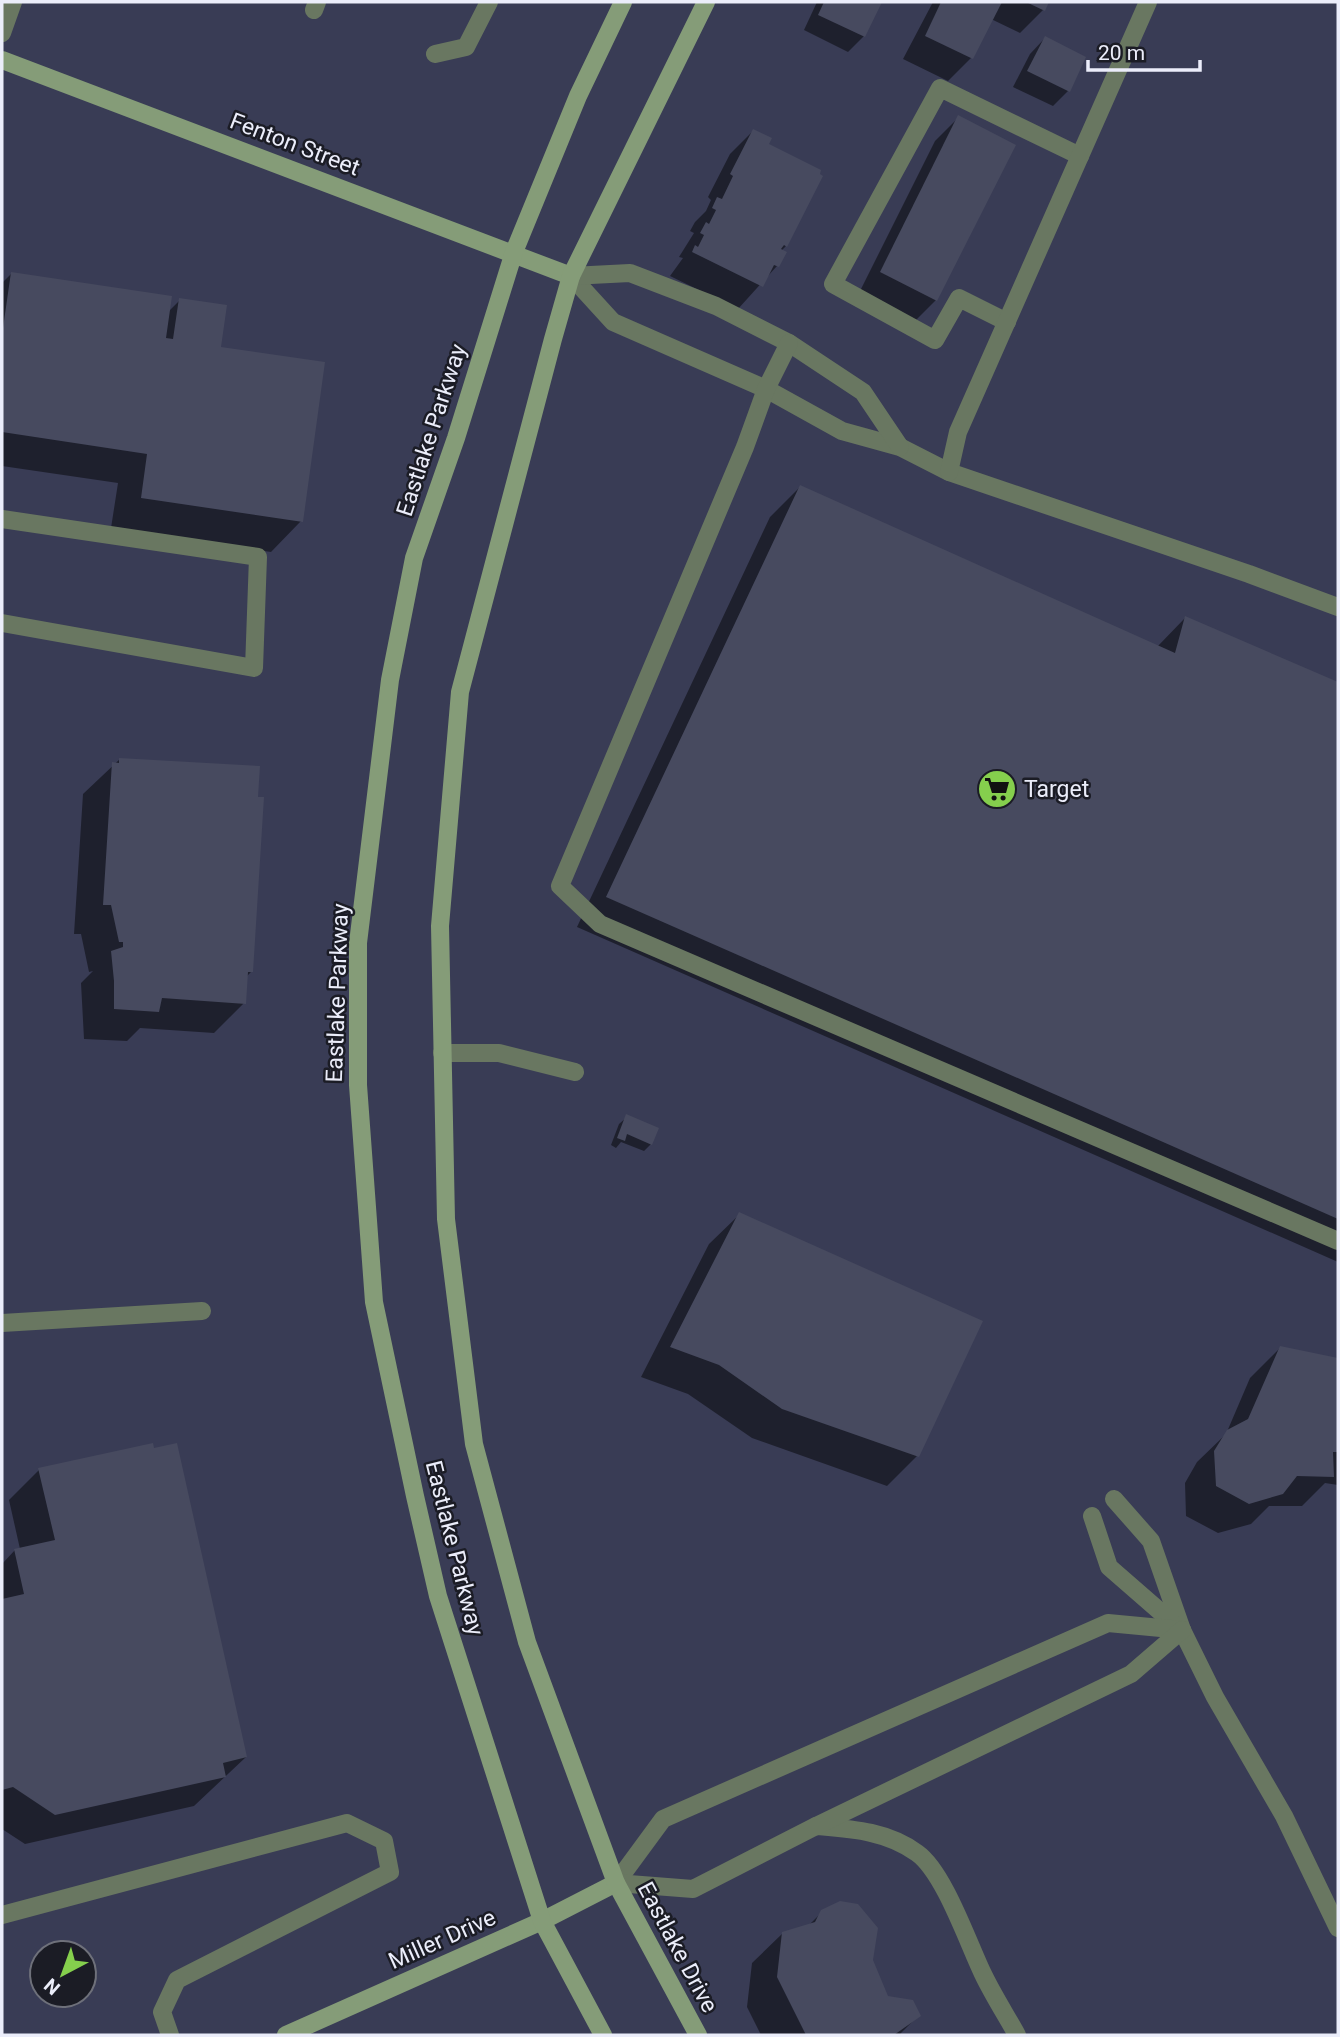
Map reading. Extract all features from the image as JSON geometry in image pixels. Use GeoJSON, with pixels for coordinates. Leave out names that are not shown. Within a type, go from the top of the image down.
{"type":"FeatureCollection","features":[{"type":"Feature","properties":{"kind":"main road","name":"Eastlake Parkway"},"geometry":{"type":"LineString","coordinates":[[542,1921],[438,1596],[374,1302],[358,1085],[358,943],[390,680],[414,558],[456,438],[514,252],[578,96],[623,2]]}},
{"type":"Feature","properties":{"kind":"main road","name":"Eastlake Parkway"},"geometry":{"type":"LineString","coordinates":[[616,1883],[527,1642],[474,1444],[446,1219],[440,926],[460,692],[571,276],[706,2]]}},
{"type":"Feature","properties":{"kind":"main road","name":"Fenton Street"},"geometry":{"type":"LineString","coordinates":[[2,60],[514,252],[571,276]]}},
{"type":"Feature","properties":{"kind":"main road","name":"Miller Drive"},"geometry":{"type":"LineString","coordinates":[[286,2035],[542,1921],[616,1883]]}},
{"type":"Feature","properties":{"kind":"main road","name":"Eastlake Drive"},"geometry":{"type":"LineString","coordinates":[[616,1883],[698,2035]]}},
{"type":"Feature","properties":{"kind":"main road"},"geometry":{"type":"LineString","coordinates":[[542,1921],[603,2035]]}},
{"type":"Feature","properties":{"kind":"lane"},"geometry":{"type":"LineString","coordinates":[[2,33],[13,2]]}},
{"type":"Feature","properties":{"kind":"lane"},"geometry":{"type":"LineString","coordinates":[[435,54],[466,47],[489,2]]}},
{"type":"Feature","properties":{"kind":"lane"},"geometry":{"type":"LineString","coordinates":[[949,472],[958,432],[1147,2]]}},
{"type":"Feature","properties":{"kind":"lane"},"geometry":{"type":"LineString","coordinates":[[1007,323],[959,298],[935,340],[833,284],[940,88],[1080,156]]}},
{"type":"Feature","properties":{"kind":"lane"},"geometry":{"type":"LineString","coordinates":[[571,276],[630,273],[716,306],[789,343],[863,392],[900,447]]}},
{"type":"Feature","properties":{"kind":"lane"},"geometry":{"type":"LineString","coordinates":[[571,276],[613,322],[766,389],[842,431],[900,447],[949,472],[1086,517],[1338,607]]}},
{"type":"Feature","properties":{"kind":"lane"},"geometry":{"type":"LineString","coordinates":[[789,343],[766,389],[745,447],[560,886],[600,924],[1338,1241]]}},
{"type":"Feature","properties":{"kind":"lane"},"geometry":{"type":"LineString","coordinates":[[2,519],[258,557],[254,668],[2,623]]}},
{"type":"Feature","properties":{"kind":"lane"},"geometry":{"type":"LineString","coordinates":[[442,1053],[499,1053],[575,1072]]}},
{"type":"Feature","properties":{"kind":"lane"},"geometry":{"type":"LineString","coordinates":[[2,1324],[202,1311]]}},
{"type":"Feature","properties":{"kind":"lane"},"geometry":{"type":"LineString","coordinates":[[1114,1499],[1151,1541],[1182,1630],[1215,1697],[1284,1816],[1338,1928]]}},
{"type":"Feature","properties":{"kind":"lane"},"geometry":{"type":"LineString","coordinates":[[1092,1516],[1109,1567],[1182,1630]]}},
{"type":"Feature","properties":{"kind":"lane"},"geometry":{"type":"LineString","coordinates":[[616,1883],[663,1819],[1108,1623],[1182,1630]]}},
{"type":"Feature","properties":{"kind":"lane"},"geometry":{"type":"LineString","coordinates":[[616,1883],[693,1889],[816,1826],[1131,1674],[1182,1630]]}},
{"type":"Feature","properties":{"kind":"lane"},"geometry":{"type":"LineString","coordinates":[[2,1916],[347,1823],[384,1841],[390,1872],[177,1980],[162,2012],[170,2035]]}},
{"type":"Feature","properties":{"kind":"lane"},"geometry":{"type":"LineString","coordinates":[[816,1826],[861,1829],[893,1838],[920,1854],[938,1878],[982,1972],[1017,2035]]}},
{"type":"Feature","properties":{"kind":"shaded area"},"geometry":{"type":"Polygon","coordinates":[[[2,2],[1338,2],[1338,2035],[2,2035],[2,2]]]}},
{"type":"Feature","properties":{"kind":"building"},"geometry":{"type":"Polygon","coordinates":[[[824,2],[882,2],[865,37],[818,15],[824,2]]]}},
{"type":"Feature","properties":{"kind":"building"},"geometry":{"type":"Polygon","coordinates":[[[941,2],[1002,2],[973,59],[925,36],[941,2]]]}},
{"type":"Feature","properties":{"kind":"building"},"geometry":{"type":"Polygon","coordinates":[[[1026,2],[1049,2],[1045,11],[1026,2]]]}},
{"type":"Feature","properties":{"kind":"building"},"geometry":{"type":"Polygon","coordinates":[[[1045,36],[1086,57],[1070,92],[1027,71],[1045,36]]]}},
{"type":"Feature","properties":{"kind":"building"},"geometry":{"type":"Polygon","coordinates":[[[958,115],[1016,145],[937,301],[880,272],[958,115]]]}},
{"type":"Feature","properties":{"kind":"building"},"geometry":{"type":"Polygon","coordinates":[[[753,129],[772,138],[769,144],[821,170],[820,174],[823,176],[787,247],[784,245],[781,249],[787,252],[779,267],[774,265],[763,287],[692,252],[704,235],[700,233],[706,222],[709,224],[716,210],[712,208],[717,197],[722,199],[733,176],[730,174],[753,129]]]}},
{"type":"Feature","properties":{"kind":"building"},"geometry":{"type":"Polygon","coordinates":[[[11,272],[172,296],[166,338],[173,339],[179,298],[227,305],[221,347],[325,362],[303,522],[141,498],[147,454],[2,432],[2,335],[11,272]]]}},
{"type":"Feature","properties":{"kind":"building","name":"Target"},"geometry":{"type":"Polygon","coordinates":[[[800,485],[1175,653],[1185,616],[1338,682],[1338,1219],[606,897],[800,485]]]}},
{"type":"Feature","properties":{"kind":"building"},"geometry":{"type":"Polygon","coordinates":[[[119,758],[260,766],[258,797],[264,797],[253,972],[248,972],[246,1004],[162,998],[159,1012],[114,1009],[111,951],[123,947],[123,942],[119,942],[111,905],[103,905],[112,762],[119,763],[119,758]]]}},
{"type":"Feature","properties":{"kind":"building"},"geometry":{"type":"Polygon","coordinates":[[[626,1114],[659,1128],[652,1145],[627,1134],[625,1141],[617,1138],[626,1114]]]}},
{"type":"Feature","properties":{"kind":"building"},"geometry":{"type":"Polygon","coordinates":[[[739,1212],[983,1321],[919,1457],[782,1409],[719,1365],[670,1347],[739,1212]]]}},
{"type":"Feature","properties":{"kind":"building"},"geometry":{"type":"Polygon","coordinates":[[[1280,1346],[1338,1358],[1338,1452],[1333,1452],[1334,1477],[1297,1476],[1283,1494],[1249,1504],[1216,1486],[1214,1451],[1227,1430],[1248,1419],[1280,1346]]]}},
{"type":"Feature","properties":{"kind":"building"},"geometry":{"type":"Polygon","coordinates":[[[153,1443],[154,1448],[177,1443],[247,1757],[223,1763],[226,1777],[55,1815],[13,1787],[2,1790],[2,1599],[24,1594],[14,1549],[55,1540],[38,1468],[153,1443]]]}},
{"type":"Feature","properties":{"kind":"building"},"geometry":{"type":"Polygon","coordinates":[[[840,1901],[858,1904],[878,1928],[873,1960],[888,1996],[913,2000],[921,2016],[894,2035],[806,2035],[777,1977],[782,1932],[815,1922],[821,1910],[840,1901]]]}},
{"type":"Feature","properties":{"kind":"place","name":"Target"},"geometry":{"type":"Point","coordinates":[997,789]}}]}
